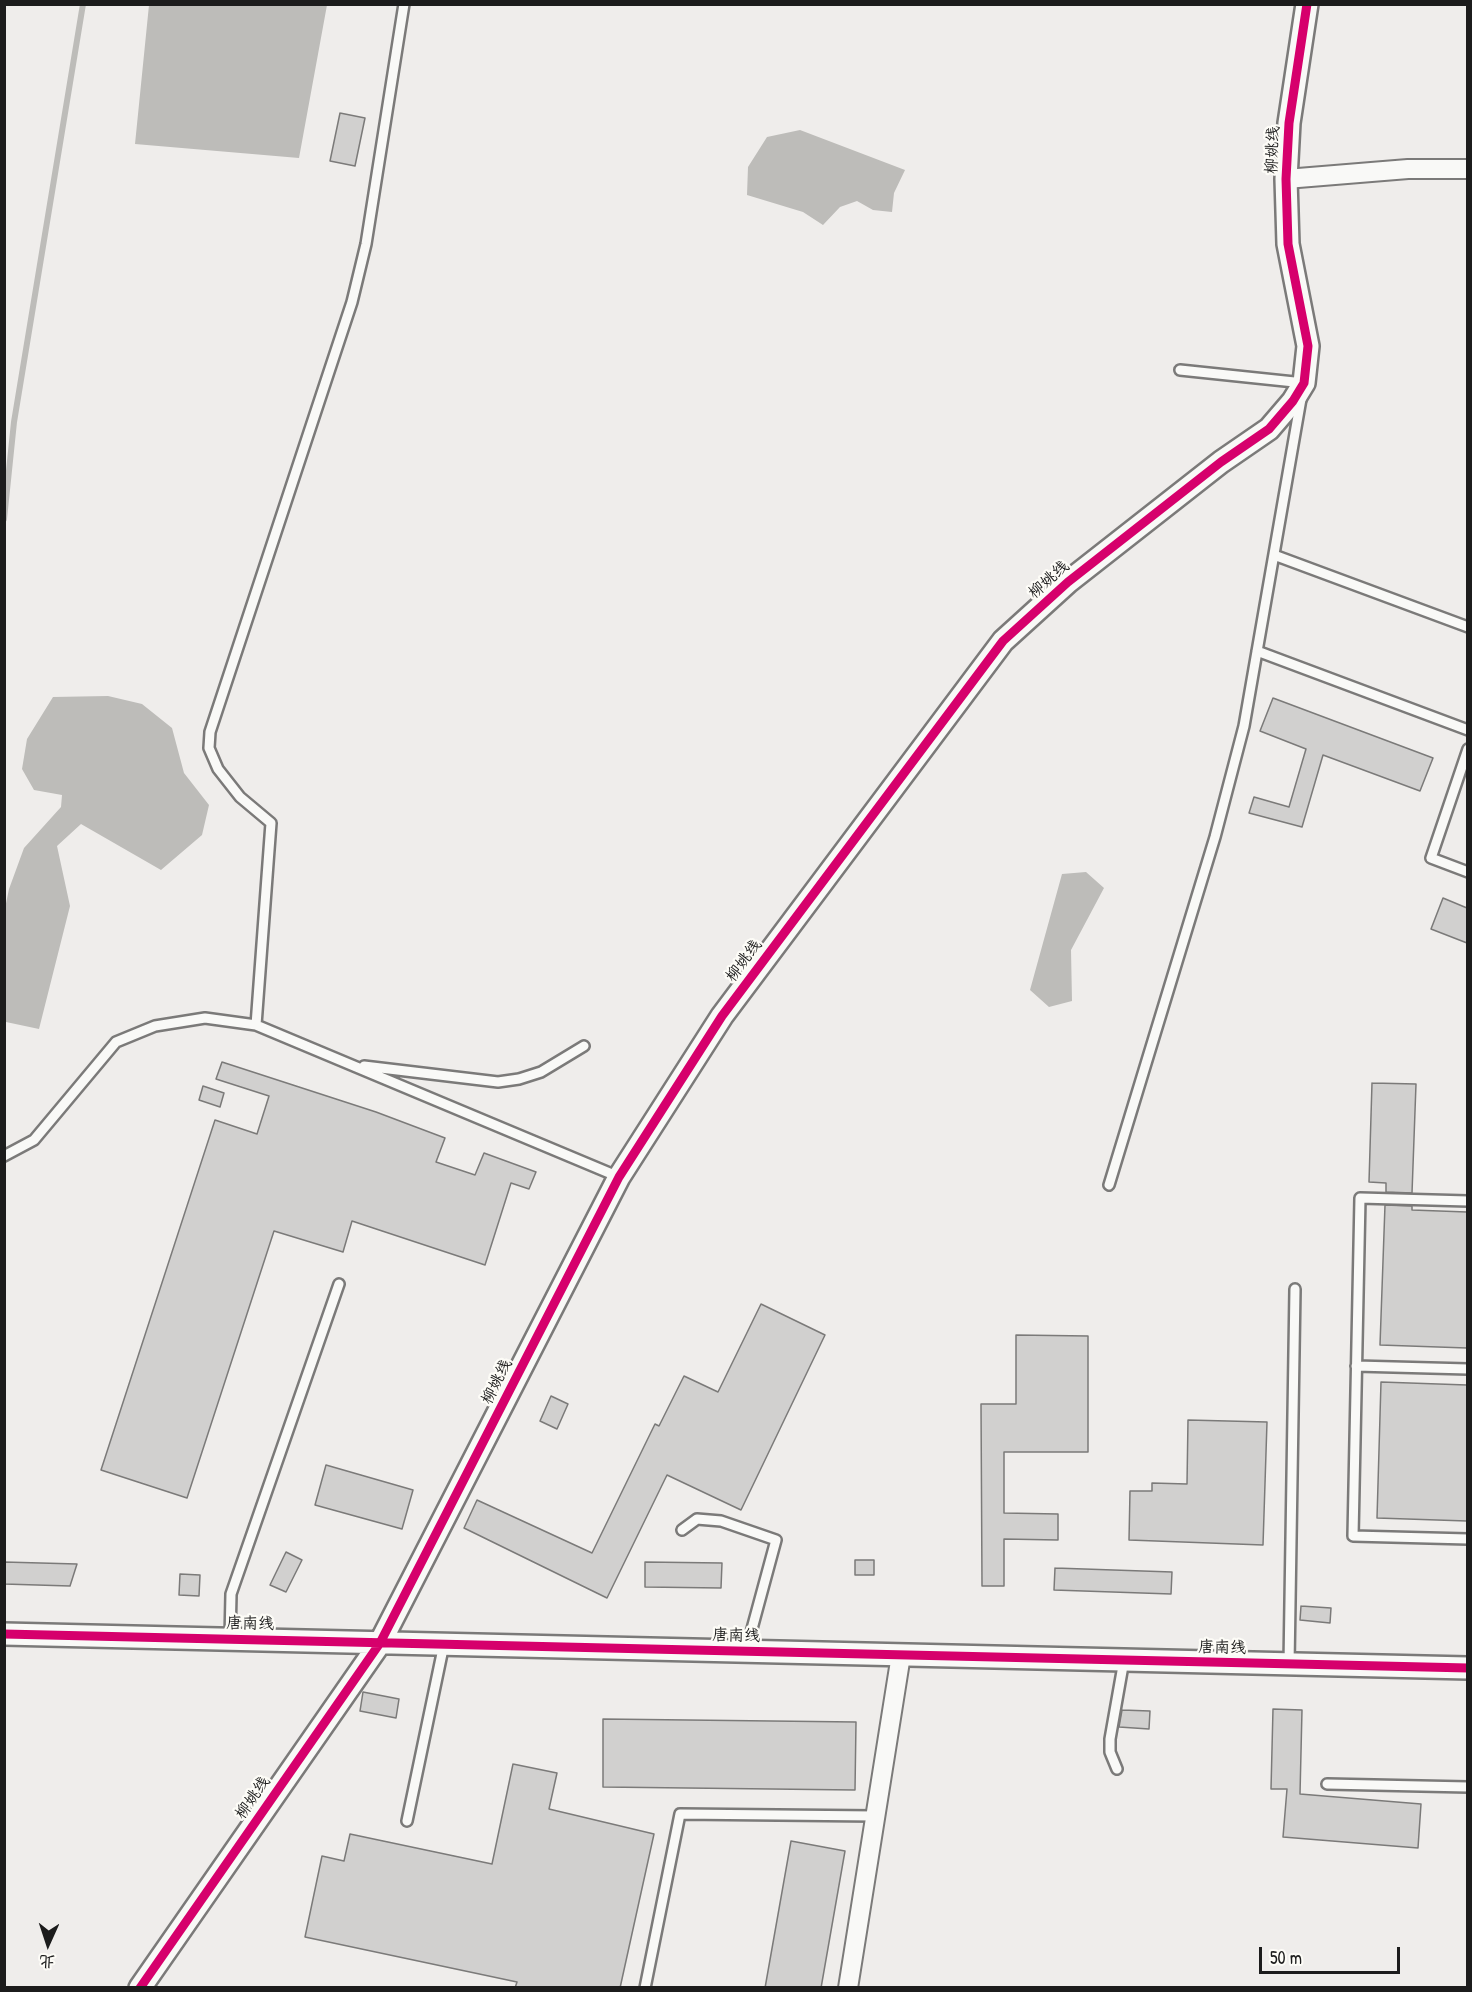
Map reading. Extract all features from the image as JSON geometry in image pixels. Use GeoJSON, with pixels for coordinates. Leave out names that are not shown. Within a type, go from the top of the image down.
{"type":"FeatureCollection","features":[{"type":"Feature","properties":{"kind":"street","name":"柳姚线"},"geometry":{"type":"LineString","coordinates":[[140,1988],[380,1642],[619,1177],[722,1016],[1003,641],[1068,582],[1221,462],[1269,429],[1293,401],[1304,383],[1308,346],[1288,244],[1286,179],[1289,123],[1307,4]]}},
{"type":"Feature","properties":{"kind":"street"},"geometry":{"type":"LineString","coordinates":[[1286,179],[1408,169],[1467,169]]}},
{"type":"Feature","properties":{"kind":"street","name":"唐南线"},"geometry":{"type":"LineString","coordinates":[[4,1634],[1467,1668]]}},
{"type":"Feature","properties":{"kind":"street"},"geometry":{"type":"LineString","coordinates":[[848,1988],[901,1655]]}},
{"type":"Feature","properties":{"kind":"lane"},"geometry":{"type":"LineString","coordinates":[[256,1025],[271,823],[240,797],[218,769],[209,748],[210,732],[352,302],[366,244],[404,4]]}},
{"type":"Feature","properties":{"kind":"lane"},"geometry":{"type":"LineString","coordinates":[[1109,1185],[1215,837],[1244,726],[1304,383],[1180,370]]}},
{"type":"Feature","properties":{"kind":"lane"},"geometry":{"type":"LineString","coordinates":[[1274,555],[1467,627]]}},
{"type":"Feature","properties":{"kind":"lane"},"geometry":{"type":"LineString","coordinates":[[1257,651],[1467,730]]}},
{"type":"Feature","properties":{"kind":"lane"},"geometry":{"type":"LineString","coordinates":[[1467,748],[1431,858],[1467,872]]}},
{"type":"Feature","properties":{"kind":"lane"},"geometry":{"type":"LineString","coordinates":[[4,1156],[34,1140],[116,1042],[155,1026],[205,1018],[256,1025],[619,1177]]}},
{"type":"Feature","properties":{"kind":"lane"},"geometry":{"type":"LineString","coordinates":[[352,1065],[498,1082],[519,1079],[541,1072],[584,1046]]}},
{"type":"Feature","properties":{"kind":"lane"},"geometry":{"type":"LineString","coordinates":[[1467,1201],[1360,1198],[1353,1536],[1467,1539]]}},
{"type":"Feature","properties":{"kind":"lane"},"geometry":{"type":"LineString","coordinates":[[230,1639],[231,1594],[339,1284]]}},
{"type":"Feature","properties":{"kind":"lane"},"geometry":{"type":"LineString","coordinates":[[1289,1664],[1295,1289]]}},
{"type":"Feature","properties":{"kind":"lane"},"geometry":{"type":"LineString","coordinates":[[1356,1366],[1467,1369]]}},
{"type":"Feature","properties":{"kind":"lane"},"geometry":{"type":"LineString","coordinates":[[682,1530],[697,1519],[721,1521],[776,1540],[746,1651]]}},
{"type":"Feature","properties":{"kind":"lane"},"geometry":{"type":"LineString","coordinates":[[407,1821],[444,1644]]}},
{"type":"Feature","properties":{"kind":"lane"},"geometry":{"type":"LineString","coordinates":[[1117,1769],[1110,1752],[1110,1738],[1124,1660]]}},
{"type":"Feature","properties":{"kind":"lane"},"geometry":{"type":"LineString","coordinates":[[1327,1784],[1467,1787]]}},
{"type":"Feature","properties":{"kind":"lane"},"geometry":{"type":"LineString","coordinates":[[645,1988],[680,1814],[875,1816]]}},
{"type":"Feature","properties":{"kind":"shaded area"},"geometry":{"type":"Polygon","coordinates":[[[149,5],[327,5],[299,158],[135,144],[149,5]]]}},
{"type":"Feature","properties":{"kind":"shaded area"},"geometry":{"type":"Polygon","coordinates":[[[800,130],[905,170],[894,193],[892,212],[873,210],[857,201],[840,207],[823,225],[803,212],[747,195],[748,167],[767,137],[800,130]]]}},
{"type":"Feature","properties":{"kind":"shaded area"},"geometry":{"type":"Polygon","coordinates":[[[108,696],[142,704],[172,728],[184,773],[209,805],[202,835],[161,870],[81,824],[57,846],[70,906],[39,1029],[6,1022],[4,913],[9,889],[24,848],[61,807],[62,795],[34,790],[22,769],[27,739],[53,697],[108,696]]]}},
{"type":"Feature","properties":{"kind":"shaded area"},"geometry":{"type":"Polygon","coordinates":[[[1086,872],[1104,888],[1071,950],[1072,1001],[1049,1007],[1030,990],[1062,874],[1086,872]]]}},
{"type":"Feature","properties":{"kind":"building"},"geometry":{"type":"Polygon","coordinates":[[[340,113],[365,118],[355,166],[330,161],[340,113]]]}},
{"type":"Feature","properties":{"kind":"building"},"geometry":{"type":"Polygon","coordinates":[[[1273,698],[1433,758],[1420,791],[1323,755],[1302,827],[1249,813],[1254,797],[1289,807],[1306,749],[1260,731],[1273,698]]]}},
{"type":"Feature","properties":{"kind":"building"},"geometry":{"type":"Polygon","coordinates":[[[1443,898],[1467,908],[1467,943],[1431,929],[1443,898]]]}},
{"type":"Feature","properties":{"kind":"building"},"geometry":{"type":"Polygon","coordinates":[[[222,1062],[376,1112],[445,1138],[436,1162],[475,1175],[484,1153],[536,1172],[529,1189],[511,1183],[485,1265],[352,1221],[343,1252],[274,1231],[187,1498],[101,1470],[215,1120],[257,1134],[269,1096],[216,1079],[222,1062]]]}},
{"type":"Feature","properties":{"kind":"building"},"geometry":{"type":"Polygon","coordinates":[[[1372,1083],[1416,1084],[1412,1193],[1386,1192],[1386,1183],[1369,1182],[1372,1083]]]}},
{"type":"Feature","properties":{"kind":"building"},"geometry":{"type":"Polygon","coordinates":[[[203,1086],[224,1093],[220,1107],[199,1100],[203,1086]]]}},
{"type":"Feature","properties":{"kind":"building"},"geometry":{"type":"Polygon","coordinates":[[[1385,1205],[1412,1206],[1412,1210],[1467,1212],[1467,1348],[1380,1345],[1385,1205]]]}},
{"type":"Feature","properties":{"kind":"building"},"geometry":{"type":"Polygon","coordinates":[[[761,1304],[825,1335],[741,1510],[667,1475],[607,1598],[464,1528],[477,1500],[592,1553],[655,1424],[659,1426],[684,1376],[718,1392],[761,1304]]]}},
{"type":"Feature","properties":{"kind":"building"},"geometry":{"type":"Polygon","coordinates":[[[1016,1335],[1088,1336],[1088,1452],[1004,1452],[1004,1513],[1058,1514],[1058,1540],[1004,1539],[1004,1586],[982,1586],[981,1404],[1016,1404],[1016,1335]]]}},
{"type":"Feature","properties":{"kind":"building"},"geometry":{"type":"Polygon","coordinates":[[[1381,1382],[1467,1385],[1467,1521],[1377,1518],[1381,1382]]]}},
{"type":"Feature","properties":{"kind":"building"},"geometry":{"type":"Polygon","coordinates":[[[551,1396],[568,1404],[557,1429],[540,1421],[551,1396]]]}},
{"type":"Feature","properties":{"kind":"building"},"geometry":{"type":"Polygon","coordinates":[[[1188,1420],[1267,1422],[1263,1545],[1129,1540],[1130,1491],[1152,1491],[1152,1483],[1187,1484],[1188,1420]]]}},
{"type":"Feature","properties":{"kind":"building"},"geometry":{"type":"Polygon","coordinates":[[[326,1465],[413,1490],[402,1529],[315,1505],[326,1465]]]}},
{"type":"Feature","properties":{"kind":"building"},"geometry":{"type":"Polygon","coordinates":[[[286,1552],[302,1560],[286,1592],[270,1585],[286,1552]]]}},
{"type":"Feature","properties":{"kind":"building"},"geometry":{"type":"Polygon","coordinates":[[[855,1560],[874,1560],[874,1575],[855,1575],[855,1560]]]}},
{"type":"Feature","properties":{"kind":"building"},"geometry":{"type":"Polygon","coordinates":[[[4,1562],[77,1564],[70,1586],[4,1584],[4,1562]]]}},
{"type":"Feature","properties":{"kind":"building"},"geometry":{"type":"Polygon","coordinates":[[[645,1562],[722,1563],[721,1588],[645,1587],[645,1562]]]}},
{"type":"Feature","properties":{"kind":"building"},"geometry":{"type":"Polygon","coordinates":[[[1055,1568],[1172,1572],[1171,1594],[1054,1590],[1055,1568]]]}},
{"type":"Feature","properties":{"kind":"building"},"geometry":{"type":"Polygon","coordinates":[[[180,1574],[200,1575],[199,1596],[179,1595],[180,1574]]]}},
{"type":"Feature","properties":{"kind":"building"},"geometry":{"type":"Polygon","coordinates":[[[1301,1606],[1331,1608],[1330,1623],[1300,1620],[1301,1606]]]}},
{"type":"Feature","properties":{"kind":"building"},"geometry":{"type":"Polygon","coordinates":[[[363,1692],[399,1699],[396,1718],[360,1711],[363,1692]]]}},
{"type":"Feature","properties":{"kind":"building"},"geometry":{"type":"Polygon","coordinates":[[[1273,1709],[1302,1710],[1300,1794],[1421,1804],[1418,1848],[1283,1837],[1287,1789],[1271,1789],[1273,1709]]]}},
{"type":"Feature","properties":{"kind":"building"},"geometry":{"type":"Polygon","coordinates":[[[1122,1710],[1150,1711],[1149,1729],[1119,1727],[1122,1710]]]}},
{"type":"Feature","properties":{"kind":"building"},"geometry":{"type":"Polygon","coordinates":[[[603,1719],[856,1722],[855,1790],[603,1787],[603,1719]]]}},
{"type":"Feature","properties":{"kind":"building"},"geometry":{"type":"Polygon","coordinates":[[[513,1764],[557,1773],[549,1809],[654,1834],[620,1988],[515,1988],[517,1982],[305,1937],[322,1856],[344,1861],[350,1834],[492,1864],[513,1764]]]}},
{"type":"Feature","properties":{"kind":"building"},"geometry":{"type":"Polygon","coordinates":[[[791,1841],[845,1851],[821,1988],[765,1988],[791,1841]]]}},
{"type":"Feature","properties":{"kind":"waterway"},"geometry":{"type":"LineString","coordinates":[[4,519],[14,422],[83,4]]}},
{"type":"Feature","properties":{"kind":"cycle path"},"geometry":{"type":"LineString","coordinates":[[140,1988],[380,1643],[619,1177],[722,1016],[1003,641],[1068,582],[1221,462],[1269,429],[1293,401],[1304,383],[1308,346],[1288,244],[1286,179],[1289,123],[1307,4]]}},
{"type":"Feature","properties":{"kind":"cycle path"},"geometry":{"type":"LineString","coordinates":[[4,1634],[1468,1668]]}}]}
